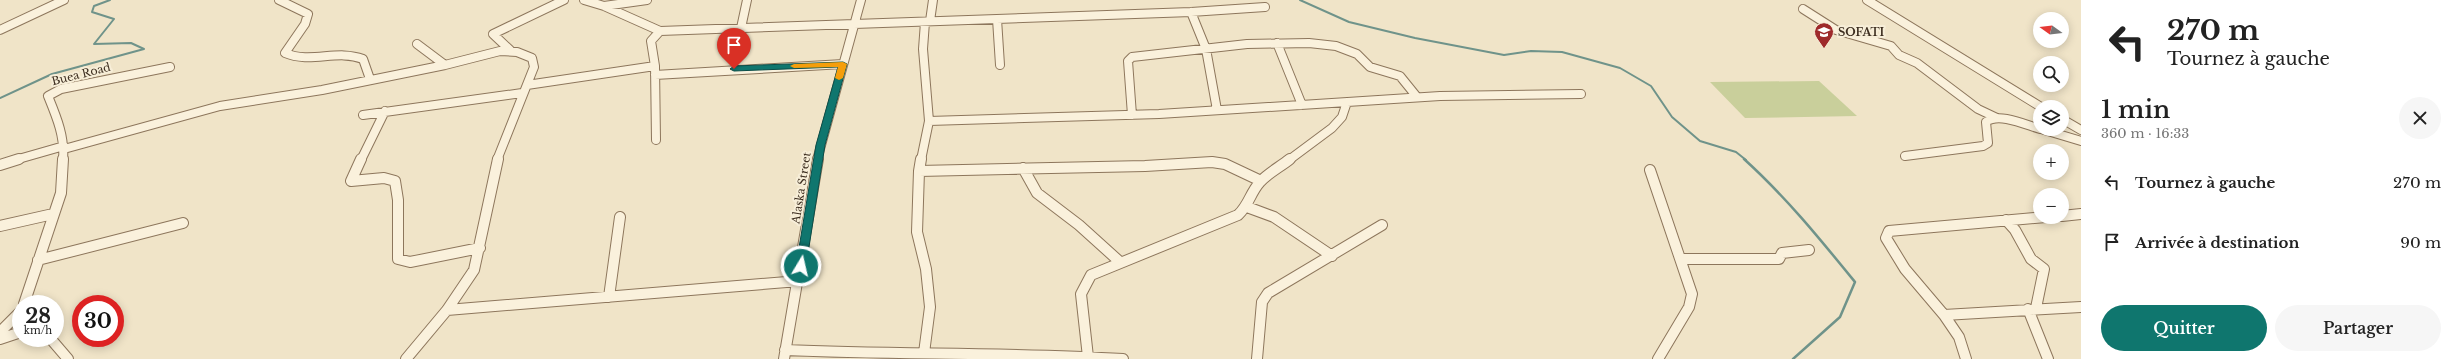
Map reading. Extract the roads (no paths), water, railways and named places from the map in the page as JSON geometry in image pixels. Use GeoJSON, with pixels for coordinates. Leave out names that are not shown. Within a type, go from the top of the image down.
{"type":"FeatureCollection","features":[{"type":"Feature","properties":{"kind":"street"},"geometry":{"type":"LineString","coordinates":[[1,28],[64,0]]}},
{"type":"Feature","properties":{"kind":"street"},"geometry":{"type":"LineString","coordinates":[[279,0],[308,14],[306,23],[286,47],[285,53],[297,57],[339,53],[358,56],[363,59],[370,79]]}},
{"type":"Feature","properties":{"kind":"street"},"geometry":{"type":"LineString","coordinates":[[510,50],[493,34],[564,0]]}},
{"type":"Feature","properties":{"kind":"street"},"geometry":{"type":"LineString","coordinates":[[584,0],[604,6],[660,31],[1191,12],[1265,7]]}},
{"type":"Feature","properties":{"kind":"street"},"geometry":{"type":"LineString","coordinates":[[604,6],[647,0]]}},
{"type":"Feature","properties":{"kind":"street"},"geometry":{"type":"LineString","coordinates":[[741,28],[747,0]]}},
{"type":"Feature","properties":{"kind":"street","name":"Alaska Street"},"geometry":{"type":"LineString","coordinates":[[785,355],[799,281],[820,145],[861,0]]}},
{"type":"Feature","properties":{"kind":"street"},"geometry":{"type":"LineString","coordinates":[[924,353],[930,307],[926,268],[917,232],[919,171],[929,121],[923,49],[933,0]]}},
{"type":"Feature","properties":{"kind":"street"},"geometry":{"type":"LineString","coordinates":[[1867,0],[2033,102]]}},
{"type":"Feature","properties":{"kind":"street"},"geometry":{"type":"LineString","coordinates":[[1803,9],[1836,30],[1891,46],[1899,55],[1917,63],[1973,105],[1997,118],[2033,127]]}},
{"type":"Feature","properties":{"kind":"street"},"geometry":{"type":"LineString","coordinates":[[1191,12],[1206,49],[1217,110]]}},
{"type":"Feature","properties":{"kind":"street"},"geometry":{"type":"LineString","coordinates":[[998,19],[1000,65]]}},
{"type":"Feature","properties":{"kind":"street"},"geometry":{"type":"LineString","coordinates":[[656,140],[655,70],[651,41],[655,34],[660,31]]}},
{"type":"Feature","properties":{"kind":"street"},"geometry":{"type":"LineString","coordinates":[[1278,42],[1302,105]]}},
{"type":"Feature","properties":{"kind":"street"},"geometry":{"type":"LineString","coordinates":[[1132,115],[1129,59],[1206,49],[1278,42],[1320,44],[1356,54],[1370,67],[1401,74],[1409,82],[1417,97]]}},
{"type":"Feature","properties":{"kind":"street"},"geometry":{"type":"LineString","coordinates":[[417,44],[445,65]]}},
{"type":"Feature","properties":{"kind":"street"},"geometry":{"type":"LineString","coordinates":[[0,165],[220,106],[316,91],[445,65],[510,50],[524,53],[532,58],[534,67],[497,161],[478,260],[469,279],[447,310],[406,359]]}},
{"type":"Feature","properties":{"kind":"street"},"geometry":{"type":"LineString","coordinates":[[362,114],[655,70],[843,64]]}},
{"type":"Feature","properties":{"kind":"street","name":"Buea Road"},"geometry":{"type":"LineString","coordinates":[[27,295],[61,193],[64,148],[59,121],[48,98],[50,94],[61,89],[170,67]]}},
{"type":"Feature","properties":{"kind":"street"},"geometry":{"type":"LineString","coordinates":[[929,121],[1132,115],[1417,97],[1581,94]]}},
{"type":"Feature","properties":{"kind":"street"},"geometry":{"type":"LineString","coordinates":[[1088,357],[1081,294],[1092,276],[1120,262],[1238,215],[1247,207],[1250,194],[1261,181],[1332,128],[1342,117],[1347,102]]}},
{"type":"Feature","properties":{"kind":"street"},"geometry":{"type":"LineString","coordinates":[[385,111],[351,181],[384,178],[395,181],[398,200],[398,259],[410,262],[480,248]]}},
{"type":"Feature","properties":{"kind":"street"},"geometry":{"type":"LineString","coordinates":[[1905,156],[1983,146],[1988,143],[1986,122],[1997,118]]}},
{"type":"Feature","properties":{"kind":"street"},"geometry":{"type":"LineString","coordinates":[[2069,123],[2081,130]]}},
{"type":"Feature","properties":{"kind":"street"},"geometry":{"type":"LineString","coordinates":[[2064,136],[2081,141]]}},
{"type":"Feature","properties":{"kind":"street"},"geometry":{"type":"LineString","coordinates":[[919,171],[1145,166],[1212,162],[1225,164],[1261,181]]}},
{"type":"Feature","properties":{"kind":"street"},"geometry":{"type":"LineString","coordinates":[[1023,168],[1028,183],[1034,191],[1073,219],[1120,262]]}},
{"type":"Feature","properties":{"kind":"street"},"geometry":{"type":"LineString","coordinates":[[1650,170],[1692,294],[1689,306],[1658,359]]}},
{"type":"Feature","properties":{"kind":"street"},"geometry":{"type":"LineString","coordinates":[[1247,207],[1274,217],[1332,256]]}},
{"type":"Feature","properties":{"kind":"street"},"geometry":{"type":"LineString","coordinates":[[0,226],[53,214]]}},
{"type":"Feature","properties":{"kind":"street"},"geometry":{"type":"LineString","coordinates":[[2069,215],[2081,214]]}},
{"type":"Feature","properties":{"kind":"street"},"geometry":{"type":"LineString","coordinates":[[609,297],[620,217]]}},
{"type":"Feature","properties":{"kind":"street"},"geometry":{"type":"LineString","coordinates":[[1966,359],[1959,337],[1944,315],[1906,270],[1891,248],[1886,234],[1889,231],[2033,218]]}},
{"type":"Feature","properties":{"kind":"street"},"geometry":{"type":"LineString","coordinates":[[2006,220],[2015,230],[2031,259],[2044,269],[2032,308],[2048,359]]}},
{"type":"Feature","properties":{"kind":"street"},"geometry":{"type":"LineString","coordinates":[[38,260],[183,223]]}},
{"type":"Feature","properties":{"kind":"street"},"geometry":{"type":"LineString","coordinates":[[1257,359],[1262,302],[1268,293],[1295,275],[1332,256],[1382,225]]}},
{"type":"Feature","properties":{"kind":"street"},"geometry":{"type":"LineString","coordinates":[[1681,259],[1779,259],[1782,253],[1809,250]]}},
{"type":"Feature","properties":{"kind":"street"},"geometry":{"type":"LineString","coordinates":[[447,310],[799,281]]}},
{"type":"Feature","properties":{"kind":"street"},"geometry":{"type":"LineString","coordinates":[[1944,315],[2032,308],[2081,306]]}},
{"type":"Feature","properties":{"kind":"street"},"geometry":{"type":"LineString","coordinates":[[0,332],[12,320]]}},
{"type":"Feature","properties":{"kind":"street"},"geometry":{"type":"LineString","coordinates":[[0,339],[12,335]]}},
{"type":"Feature","properties":{"kind":"street"},"geometry":{"type":"LineString","coordinates":[[58,347],[68,359]]}},
{"type":"Feature","properties":{"kind":"street"},"geometry":{"type":"LineString","coordinates":[[785,355],[924,353],[947,356],[1037,354],[1123,359]]}},
{"type":"Feature","properties":{"kind":"waterway"},"geometry":{"type":"LineString","coordinates":[[0,98],[52,74],[144,49],[131,43],[94,44],[114,19],[92,12],[94,6],[110,0]]}},
{"type":"Feature","properties":{"kind":"waterway"},"geometry":{"type":"LineString","coordinates":[[1300,0],[1349,22],[1415,38],[1504,55],[1531,51],[1562,52],[1620,68],[1651,86],[1672,117],[1700,141],[1736,152],[1746,160]]}},
{"type":"Feature","properties":{"kind":"waterway"},"geometry":{"type":"LineString","coordinates":[[1744,159],[1788,203],[1816,234],[1855,282],[1840,317],[1793,359]]}},
{"type":"Feature","properties":{"kind":"place","name":"SOFATI"},"geometry":{"type":"Point","coordinates":[1824,49]}}]}
